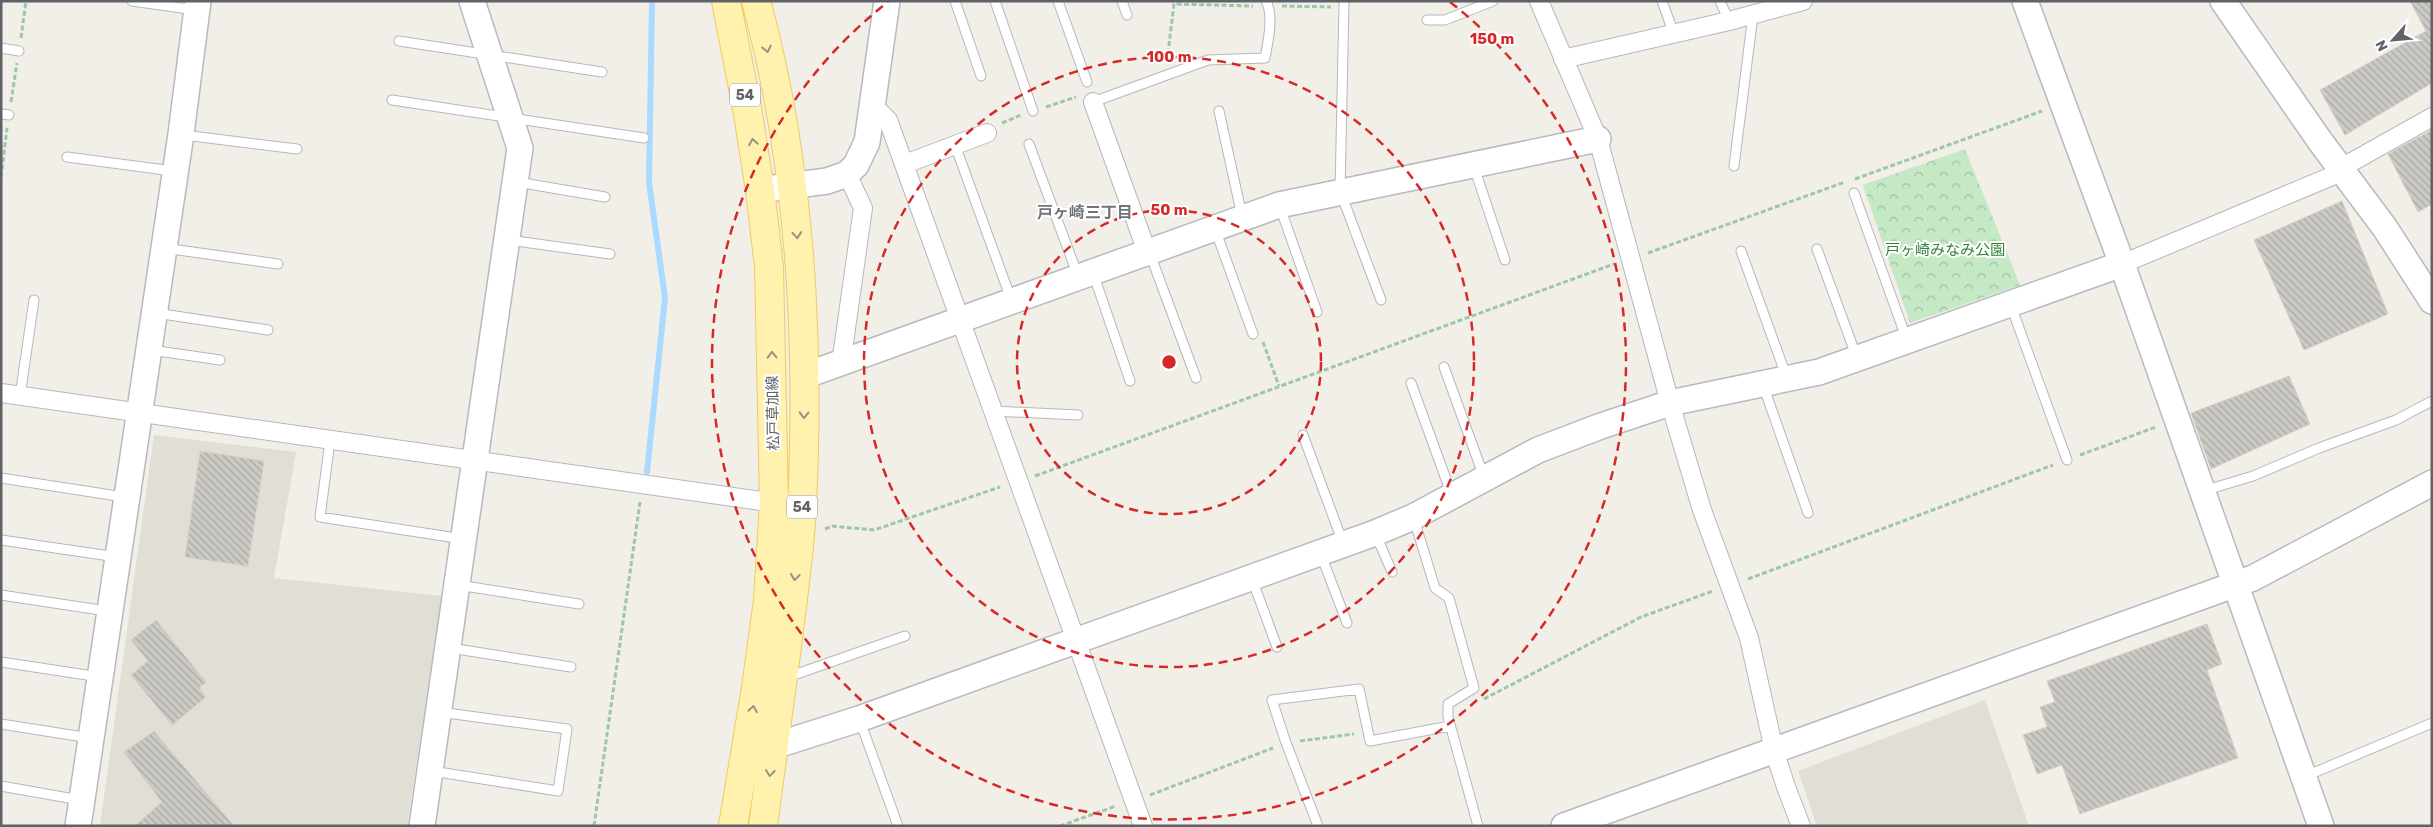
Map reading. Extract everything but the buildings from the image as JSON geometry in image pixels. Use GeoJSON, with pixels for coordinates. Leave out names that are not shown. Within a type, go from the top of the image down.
{"type":"FeatureCollection","features":[{"type":"Feature","properties":{"kind":"main road","name":"松戸草加線"},"geometry":{"type":"LineString","coordinates":[[726,1],[747,108],[760,190],[769,266],[774,503],[768,600],[756,688],[733,826]]}},
{"type":"Feature","properties":{"kind":"main road","name":"松戸草加線"},"geometry":{"type":"LineString","coordinates":[[756,1],[778,97],[792,186],[801,280],[804,376],[802,507],[763,826]]}},
{"type":"Feature","properties":{"kind":"street"},"geometry":{"type":"LineString","coordinates":[[422,826],[520,148],[472,1]]}},
{"type":"Feature","properties":{"kind":"street"},"geometry":{"type":"LineString","coordinates":[[760,190],[826,181],[847,174],[862,157],[867,142],[887,1]]}},
{"type":"Feature","properties":{"kind":"street"},"geometry":{"type":"LineString","coordinates":[[1539,1],[1598,139],[1670,403],[1702,510],[1749,638],[1774,750],[1801,826]]}},
{"type":"Feature","properties":{"kind":"street"},"geometry":{"type":"LineString","coordinates":[[1563,59],[1728,21],[1803,1]]}},
{"type":"Feature","properties":{"kind":"street"},"geometry":{"type":"LineString","coordinates":[[2025,1],[2122,264],[2321,826]]}},
{"type":"Feature","properties":{"kind":"street"},"geometry":{"type":"LineString","coordinates":[[2224,1],[2320,141],[2385,228],[2430,295]]}},
{"type":"Feature","properties":{"kind":"street"},"geometry":{"type":"LineString","coordinates":[[78,826],[181,134],[197,6]]}},
{"type":"Feature","properties":{"kind":"street"},"geometry":{"type":"LineString","coordinates":[[1093,102],[1148,252]]}},
{"type":"Feature","properties":{"kind":"street"},"geometry":{"type":"LineString","coordinates":[[872,104],[888,120],[1143,826]]}},
{"type":"Feature","properties":{"kind":"street"},"geometry":{"type":"LineString","coordinates":[[774,746],[859,719],[1375,533],[1413,517],[1538,450],[1670,403],[1819,372],[2122,264],[2342,170],[2432,117]]}},
{"type":"Feature","properties":{"kind":"street"},"geometry":{"type":"LineString","coordinates":[[904,164],[987,133]]}},
{"type":"Feature","properties":{"kind":"street"},"geometry":{"type":"LineString","coordinates":[[804,376],[1279,205],[1598,139]]}},
{"type":"Feature","properties":{"kind":"street"},"geometry":{"type":"LineString","coordinates":[[841,364],[863,208],[847,174]]}},
{"type":"Feature","properties":{"kind":"street"},"geometry":{"type":"LineString","coordinates":[[1,393],[474,462],[802,507]]}},
{"type":"Feature","properties":{"kind":"street"},"geometry":{"type":"LineString","coordinates":[[1564,826],[2253,578],[2432,482]]}},
{"type":"Feature","properties":{"kind":"lane"},"geometry":{"type":"LineString","coordinates":[[132,1],[197,6]]}},
{"type":"Feature","properties":{"kind":"lane"},"geometry":{"type":"LineString","coordinates":[[955,1],[981,76]]}},
{"type":"Feature","properties":{"kind":"lane"},"geometry":{"type":"LineString","coordinates":[[995,1],[1032,111]]}},
{"type":"Feature","properties":{"kind":"lane"},"geometry":{"type":"LineString","coordinates":[[1058,1],[1087,82]]}},
{"type":"Feature","properties":{"kind":"lane"},"geometry":{"type":"LineString","coordinates":[[1122,1],[1127,15]]}},
{"type":"Feature","properties":{"kind":"lane"},"geometry":{"type":"LineString","coordinates":[[1427,20],[1444,20],[1493,1]]}},
{"type":"Feature","properties":{"kind":"lane"},"geometry":{"type":"LineString","coordinates":[[1662,1],[1674,34]]}},
{"type":"Feature","properties":{"kind":"lane"},"geometry":{"type":"LineString","coordinates":[[1720,1],[1728,21]]}},
{"type":"Feature","properties":{"kind":"lane"},"geometry":{"type":"LineString","coordinates":[[1344,3],[1340,191],[1381,300]]}},
{"type":"Feature","properties":{"kind":"lane"},"geometry":{"type":"LineString","coordinates":[[1093,102],[1208,60],[1265,58],[1268,40],[1267,4]]}},
{"type":"Feature","properties":{"kind":"lane"},"geometry":{"type":"LineString","coordinates":[[1734,166],[1753,14]]}},
{"type":"Feature","properties":{"kind":"lane"},"geometry":{"type":"LineString","coordinates":[[399,41],[602,72]]}},
{"type":"Feature","properties":{"kind":"lane"},"geometry":{"type":"LineString","coordinates":[[1,48],[19,50]]}},
{"type":"Feature","properties":{"kind":"lane"},"geometry":{"type":"LineString","coordinates":[[392,100],[511,120],[644,138]]}},
{"type":"Feature","properties":{"kind":"lane"},"geometry":{"type":"LineString","coordinates":[[1220,112],[1242,218]]}},
{"type":"Feature","properties":{"kind":"lane"},"geometry":{"type":"LineString","coordinates":[[181,134],[298,149]]}},
{"type":"Feature","properties":{"kind":"lane"},"geometry":{"type":"LineString","coordinates":[[955,144],[1012,302]]}},
{"type":"Feature","properties":{"kind":"lane"},"geometry":{"type":"LineString","coordinates":[[1029,144],[1130,381]]}},
{"type":"Feature","properties":{"kind":"lane"},"geometry":{"type":"LineString","coordinates":[[67,157],[175,172]]}},
{"type":"Feature","properties":{"kind":"lane"},"geometry":{"type":"LineString","coordinates":[[1473,164],[1505,260]]}},
{"type":"Feature","properties":{"kind":"lane"},"geometry":{"type":"LineString","coordinates":[[516,182],[606,197]]}},
{"type":"Feature","properties":{"kind":"lane"},"geometry":{"type":"LineString","coordinates":[[1854,193],[1907,340]]}},
{"type":"Feature","properties":{"kind":"lane"},"geometry":{"type":"LineString","coordinates":[[1279,205],[1317,312]]}},
{"type":"Feature","properties":{"kind":"lane"},"geometry":{"type":"LineString","coordinates":[[1215,229],[1253,334]]}},
{"type":"Feature","properties":{"kind":"lane"},"geometry":{"type":"LineString","coordinates":[[508,240],[610,254]]}},
{"type":"Feature","properties":{"kind":"lane"},"geometry":{"type":"LineString","coordinates":[[164,248],[278,264]]}},
{"type":"Feature","properties":{"kind":"lane"},"geometry":{"type":"LineString","coordinates":[[1818,249],[1857,358]]}},
{"type":"Feature","properties":{"kind":"lane"},"geometry":{"type":"LineString","coordinates":[[1148,252],[1196,378]]}},
{"type":"Feature","properties":{"kind":"lane"},"geometry":{"type":"LineString","coordinates":[[1741,252],[1788,379]]}},
{"type":"Feature","properties":{"kind":"lane"},"geometry":{"type":"LineString","coordinates":[[20,396],[34,300]]}},
{"type":"Feature","properties":{"kind":"lane"},"geometry":{"type":"LineString","coordinates":[[2010,303],[2067,460]]}},
{"type":"Feature","properties":{"kind":"lane"},"geometry":{"type":"LineString","coordinates":[[153,313],[268,330]]}},
{"type":"Feature","properties":{"kind":"lane"},"geometry":{"type":"LineString","coordinates":[[148,350],[220,360]]}},
{"type":"Feature","properties":{"kind":"lane"},"geometry":{"type":"LineString","coordinates":[[1444,367],[1484,479]]}},
{"type":"Feature","properties":{"kind":"lane"},"geometry":{"type":"LineString","coordinates":[[1412,383],[1452,496]]}},
{"type":"Feature","properties":{"kind":"lane"},"geometry":{"type":"LineString","coordinates":[[1763,384],[1808,513]]}},
{"type":"Feature","properties":{"kind":"lane"},"geometry":{"type":"LineString","coordinates":[[2201,491],[2253,476],[2320,448],[2396,420],[2432,401]]}},
{"type":"Feature","properties":{"kind":"lane"},"geometry":{"type":"LineString","coordinates":[[993,411],[1078,415]]}},
{"type":"Feature","properties":{"kind":"lane"},"geometry":{"type":"LineString","coordinates":[[1303,435],[1332,548],[1347,623]]}},
{"type":"Feature","properties":{"kind":"lane"},"geometry":{"type":"LineString","coordinates":[[330,441],[320,517],[463,539]]}},
{"type":"Feature","properties":{"kind":"lane"},"geometry":{"type":"LineString","coordinates":[[1,478],[126,497]]}},
{"type":"Feature","properties":{"kind":"lane"},"geometry":{"type":"LineString","coordinates":[[1413,517],[1434,588],[1449,598],[1474,688],[1448,704],[1449,722],[1478,826]]}},
{"type":"Feature","properties":{"kind":"lane"},"geometry":{"type":"LineString","coordinates":[[1375,533],[1392,572]]}},
{"type":"Feature","properties":{"kind":"lane"},"geometry":{"type":"LineString","coordinates":[[1,540],[117,557]]}},
{"type":"Feature","properties":{"kind":"lane"},"geometry":{"type":"LineString","coordinates":[[1252,577],[1276,647]]}},
{"type":"Feature","properties":{"kind":"lane"},"geometry":{"type":"LineString","coordinates":[[456,585],[579,604]]}},
{"type":"Feature","properties":{"kind":"lane"},"geometry":{"type":"LineString","coordinates":[[1,595],[109,612]]}},
{"type":"Feature","properties":{"kind":"lane"},"geometry":{"type":"LineString","coordinates":[[782,679],[905,636]]}},
{"type":"Feature","properties":{"kind":"lane"},"geometry":{"type":"LineString","coordinates":[[448,648],[571,667]]}},
{"type":"Feature","properties":{"kind":"lane"},"geometry":{"type":"LineString","coordinates":[[1,662],[100,677]]}},
{"type":"Feature","properties":{"kind":"lane"},"geometry":{"type":"LineString","coordinates":[[1318,826],[1272,700],[1359,689],[1370,741],[1449,722]]}},
{"type":"Feature","properties":{"kind":"lane"},"geometry":{"type":"LineString","coordinates":[[430,771],[558,791],[567,729],[439,712]]}},
{"type":"Feature","properties":{"kind":"lane"},"geometry":{"type":"LineString","coordinates":[[859,719],[898,826]]}},
{"type":"Feature","properties":{"kind":"lane"},"geometry":{"type":"LineString","coordinates":[[2304,777],[2432,723]]}},
{"type":"Feature","properties":{"kind":"lane"},"geometry":{"type":"LineString","coordinates":[[1,724],[91,738]]}},
{"type":"Feature","properties":{"kind":"lane"},"geometry":{"type":"LineString","coordinates":[[1,786],[81,800]]}},
{"type":"Feature","properties":{"kind":"path"},"geometry":{"type":"LineString","coordinates":[[1,177],[5,114],[19,50],[26,1]]}},
{"type":"Feature","properties":{"kind":"path"},"geometry":{"type":"LineString","coordinates":[[1167,66],[1174,4],[1267,4],[1325,9],[1344,3]]}},
{"type":"Feature","properties":{"kind":"path"},"geometry":{"type":"LineString","coordinates":[[819,531],[832,526],[874,530],[1018,482],[1279,386],[2050,109]]}},
{"type":"Feature","properties":{"kind":"path"},"geometry":{"type":"LineString","coordinates":[[1253,334],[1263,340],[1279,386]]}},
{"type":"Feature","properties":{"kind":"path"},"geometry":{"type":"LineString","coordinates":[[1449,722],[1641,617],[1809,558],[2159,426]]}},
{"type":"Feature","properties":{"kind":"path"},"geometry":{"type":"LineString","coordinates":[[594,826],[641,497]]}},
{"type":"Feature","properties":{"kind":"path"},"geometry":{"type":"LineString","coordinates":[[1060,826],[1124,803],[1134,802],[1287,743],[1367,732]]}},
{"type":"Feature","properties":{"kind":"shaded area"},"geometry":{"type":"Polygon","coordinates":[[[154,435],[296,452],[274,578],[442,596],[407,826],[100,826],[154,435]]]}},
{"type":"Feature","properties":{"kind":"shaded area"},"geometry":{"type":"Polygon","coordinates":[[[1985,700],[2029,826],[1817,826],[1798,771],[1985,700]]]}},
{"type":"Feature","properties":{"kind":"green space","name":"戸ヶ崎みなみ公園"},"geometry":{"type":"Polygon","coordinates":[[[1965,149],[2020,285],[1910,323],[1863,185],[1965,149]]]}},
{"type":"Feature","properties":{"kind":"waterway"},"geometry":{"type":"LineString","coordinates":[[647,472],[665,298],[649,182],[652,1]]}},
{"type":"Feature","properties":{"kind":"district","name":"戸ヶ崎三丁目"},"geometry":{"type":"Point","coordinates":[1085,212]}}]}
